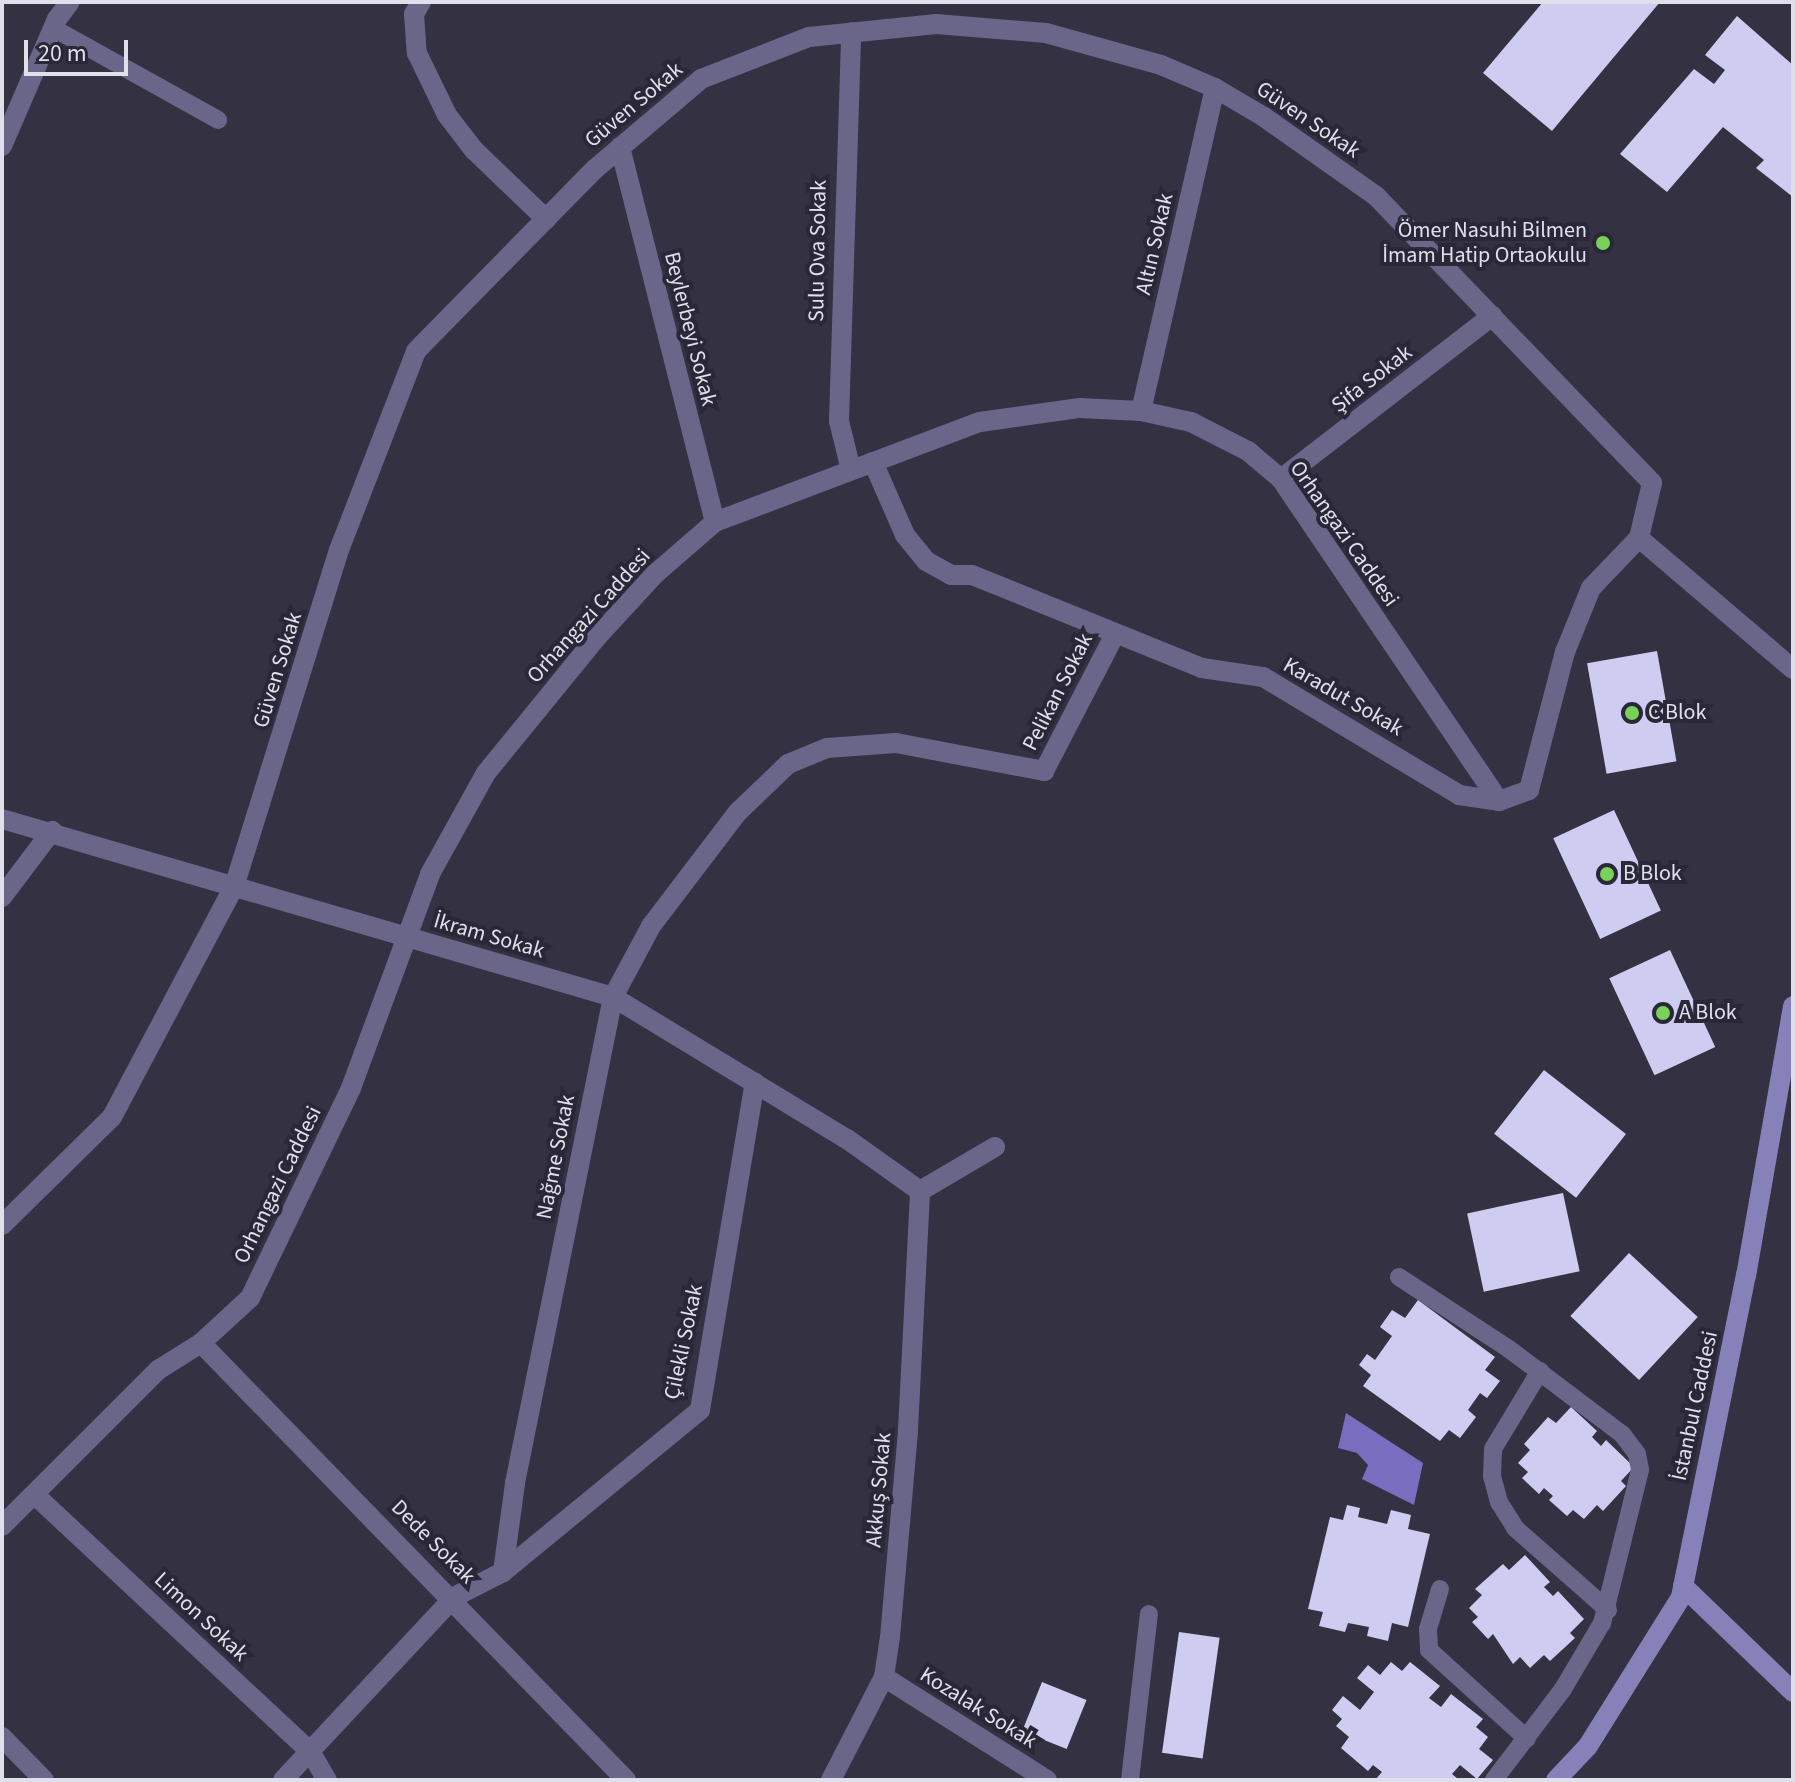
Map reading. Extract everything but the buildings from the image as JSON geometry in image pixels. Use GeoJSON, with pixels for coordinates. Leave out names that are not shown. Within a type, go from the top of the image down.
{"type":"FeatureCollection","features":[{"type":"Feature","properties":{"kind":"street"},"geometry":{"type":"LineString","coordinates":[[2,146],[53,28],[70,2]]}},
{"type":"Feature","properties":{"kind":"street"},"geometry":{"type":"LineString","coordinates":[[421,2],[414,14],[417,53],[447,115],[474,150],[546,219]]}},
{"type":"Feature","properties":{"kind":"street","name":"Güven Sokak"},"geometry":{"type":"LineString","coordinates":[[2,1225],[112,1117],[234,887],[339,550],[416,351],[620,147],[701,79],[809,37],[936,24],[1046,33],[1112,49],[1215,88],[1376,196],[1652,483],[1639,538]]}},
{"type":"Feature","properties":{"kind":"street","name":"Sulu Ova Sokak"},"geometry":{"type":"LineString","coordinates":[[851,32],[839,421],[851,470]]}},
{"type":"Feature","properties":{"kind":"street","name":"Altın Sokak"},"geometry":{"type":"LineString","coordinates":[[1141,411],[1215,88]]}},
{"type":"Feature","properties":{"kind":"street","name":"Beylerbeyi Sokak"},"geometry":{"type":"LineString","coordinates":[[620,147],[715,522]]}},
{"type":"Feature","properties":{"kind":"street","name":"Şifa Sokak"},"geometry":{"type":"LineString","coordinates":[[1281,479],[1492,316]]}},
{"type":"Feature","properties":{"kind":"street","name":"Orhangazi Caddesi"},"geometry":{"type":"LineString","coordinates":[[2,1526],[158,1370],[201,1343],[250,1298],[351,1088],[409,938],[430,874],[486,773],[597,637],[655,574],[715,522],[980,422],[1080,408],[1141,411],[1191,422],[1248,451],[1281,479],[1499,801]]}},
{"type":"Feature","properties":{"kind":"street","name":"Karadut Sokak"},"geometry":{"type":"LineString","coordinates":[[873,462],[905,535],[926,561],[951,575],[972,575],[1202,668],[1263,677],[1459,795],[1499,801]]}},
{"type":"Feature","properties":{"kind":"street"},"geometry":{"type":"LineString","coordinates":[[1499,801],[1529,790],[1565,652],[1591,588],[1639,538],[1793,669]]}},
{"type":"Feature","properties":{"kind":"street","name":"Pelikan Sokak"},"geometry":{"type":"LineString","coordinates":[[1044,771],[1115,634]]}},
{"type":"Feature","properties":{"kind":"street","name":"Nağme Sokak"},"geometry":{"type":"LineString","coordinates":[[503,1572],[515,1483],[613,997],[651,926],[738,812],[788,764],[827,748],[896,743],[1044,771]]}},
{"type":"Feature","properties":{"kind":"street","name":"İkram Sokak"},"geometry":{"type":"LineString","coordinates":[[2,819],[52,831],[613,997],[755,1083],[920,1191]]}},
{"type":"Feature","properties":{"kind":"street"},"geometry":{"type":"LineString","coordinates":[[2,897],[52,831]]}},
{"type":"Feature","properties":{"kind":"street","name":"İstanbul Caddesi"},"geometry":{"type":"LineString","coordinates":[[1556,1780],[1588,1746],[1683,1586],[1746,1276],[1793,1006]]}},
{"type":"Feature","properties":{"kind":"street","name":"Çilekli Sokak"},"geometry":{"type":"LineString","coordinates":[[503,1572],[700,1410],[755,1083]]}},
{"type":"Feature","properties":{"kind":"street"},"geometry":{"type":"LineString","coordinates":[[920,1191],[995,1147]]}},
{"type":"Feature","properties":{"kind":"street","name":"Akkuş Sokak"},"geometry":{"type":"LineString","coordinates":[[831,1780],[884,1677],[908,1430],[920,1191]]}},
{"type":"Feature","properties":{"kind":"street","name":"Dede Sokak"},"geometry":{"type":"LineString","coordinates":[[201,1343],[454,1597],[626,1780]]}},
{"type":"Feature","properties":{"kind":"street","name":"Limon Sokak"},"geometry":{"type":"LineString","coordinates":[[35,1495],[310,1751],[327,1780]]}},
{"type":"Feature","properties":{"kind":"street"},"geometry":{"type":"LineString","coordinates":[[283,1780],[454,1597],[503,1572]]}},
{"type":"Feature","properties":{"kind":"street"},"geometry":{"type":"LineString","coordinates":[[1683,1586],[1793,1692]]}},
{"type":"Feature","properties":{"kind":"street","name":"Kozalak Sokak"},"geometry":{"type":"LineString","coordinates":[[884,1677],[1047,1780]]}},
{"type":"Feature","properties":{"kind":"street"},"geometry":{"type":"LineString","coordinates":[[2,1737],[44,1780]]}},
{"type":"Feature","properties":{"kind":"lane"},"geometry":{"type":"LineString","coordinates":[[53,28],[218,120]]}},
{"type":"Feature","properties":{"kind":"lane"},"geometry":{"type":"LineString","coordinates":[[1399,1277],[1540,1371],[1622,1434],[1637,1454],[1640,1470],[1608,1610],[1563,1689],[1494,1780]]}},
{"type":"Feature","properties":{"kind":"lane"},"geometry":{"type":"LineString","coordinates":[[1540,1371],[1493,1449],[1492,1476],[1499,1502],[1515,1528],[1608,1610]]}},
{"type":"Feature","properties":{"kind":"lane"},"geometry":{"type":"LineString","coordinates":[[1440,1589],[1428,1629],[1429,1650],[1527,1739]]}},
{"type":"Feature","properties":{"kind":"lane"},"geometry":{"type":"LineString","coordinates":[[1130,1780],[1149,1614]]}},
{"type":"Feature","properties":{"kind":"shaded area"},"geometry":{"type":"Polygon","coordinates":[[[1346,1413],[1423,1463],[1414,1505],[1362,1479],[1368,1465],[1357,1453],[1338,1448],[1346,1413]]]}},
{"type":"Feature","properties":{"kind":"place","name":"Ömer Nasuhi Bilmen İmam Hatip Ortaokulu"},"geometry":{"type":"Point","coordinates":[1603,243]}},
{"type":"Feature","properties":{"kind":"place","name":"C Blok"},"geometry":{"type":"Point","coordinates":[1632,713]}},
{"type":"Feature","properties":{"kind":"place","name":"B Blok"},"geometry":{"type":"Point","coordinates":[1607,874]}},
{"type":"Feature","properties":{"kind":"place","name":"A Blok"},"geometry":{"type":"Point","coordinates":[1663,1013]}}]}
